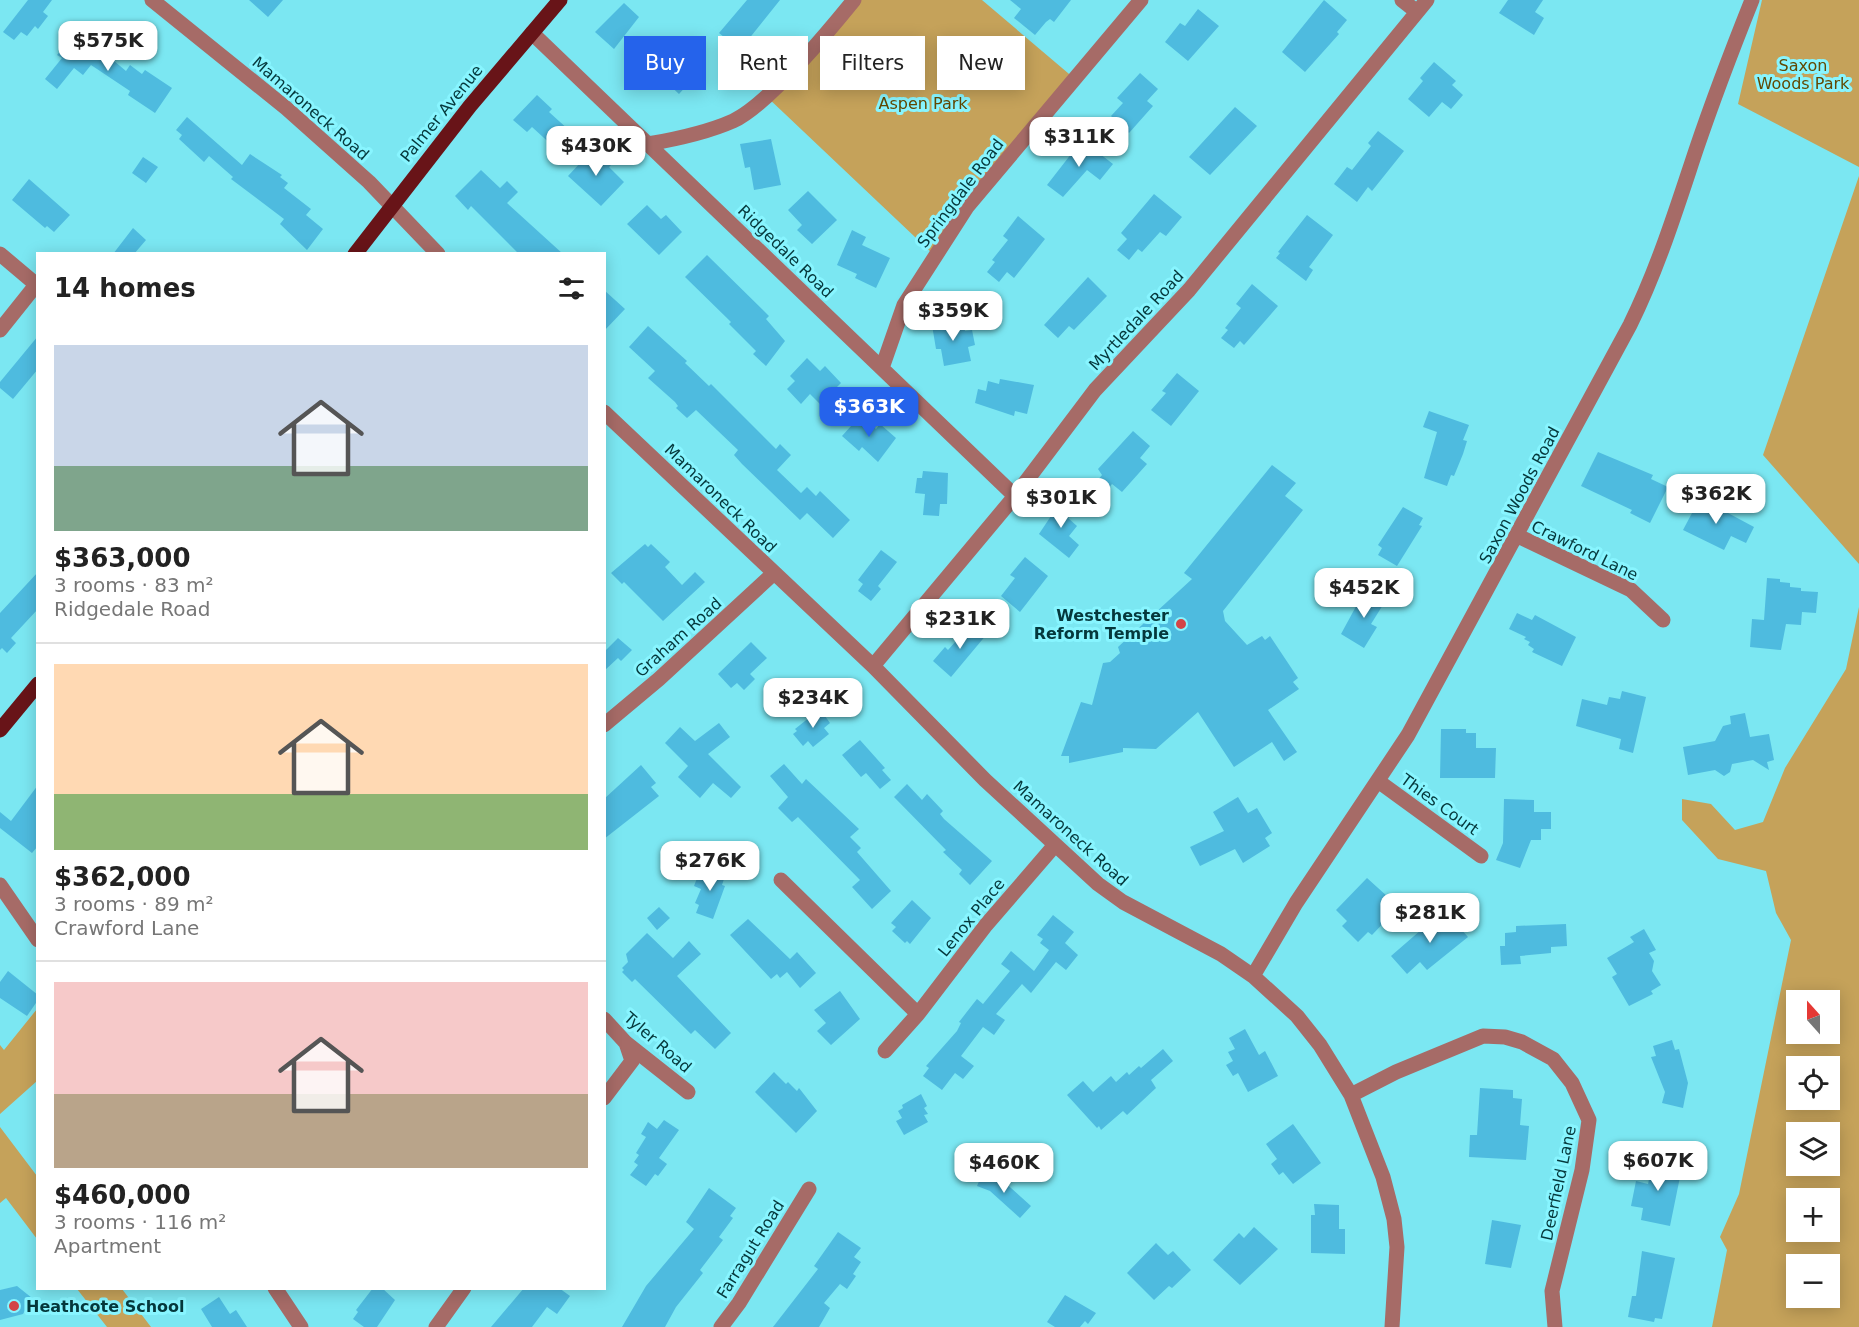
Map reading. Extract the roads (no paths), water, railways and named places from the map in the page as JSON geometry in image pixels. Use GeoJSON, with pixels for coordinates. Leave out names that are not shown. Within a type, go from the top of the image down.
{"type":"FeatureCollection","features":[{"type":"Feature","properties":{"kind":"main road","name":"Palmer Avenue"},"geometry":{"type":"LineString","coordinates":[[356,252],[391,205],[560,0]]}},
{"type":"Feature","properties":{"kind":"main road"},"geometry":{"type":"LineString","coordinates":[[0,730],[36,686]]}},
{"type":"Feature","properties":{"kind":"street","name":"Mamaroneck Road"},"geometry":{"type":"LineString","coordinates":[[152,0],[286,108],[391,205],[436,252]]}},
{"type":"Feature","properties":{"kind":"street"},"geometry":{"type":"LineString","coordinates":[[648,144],[690,136],[735,121],[756,106],[822,38],[854,0]]}},
{"type":"Feature","properties":{"kind":"street","name":"Springdale Road"},"geometry":{"type":"LineString","coordinates":[[882,368],[904,305],[967,207],[1141,0]]}},
{"type":"Feature","properties":{"kind":"street"},"geometry":{"type":"LineString","coordinates":[[1402,0],[1422,5]]}},
{"type":"Feature","properties":{"kind":"street","name":"Saxon Woods Road"},"geometry":{"type":"LineString","coordinates":[[1253,976],[1296,903],[1408,735],[1518,536],[1652,280],[1752,0]]}},
{"type":"Feature","properties":{"kind":"street","name":"Myrtledale Road"},"geometry":{"type":"LineString","coordinates":[[873,666],[1015,496],[1095,390],[1189,290],[1422,5]]}},
{"type":"Feature","properties":{"kind":"street","name":"Ridgedale Road"},"geometry":{"type":"LineString","coordinates":[[531,33],[1015,496]]}},
{"type":"Feature","properties":{"kind":"street"},"geometry":{"type":"LineString","coordinates":[[0,254],[36,285]]}},
{"type":"Feature","properties":{"kind":"street"},"geometry":{"type":"LineString","coordinates":[[0,330],[36,287]]}},
{"type":"Feature","properties":{"kind":"street","name":"Mamaroneck Road"},"geometry":{"type":"LineString","coordinates":[[606,414],[873,666],[985,780],[1055,845],[1123,902],[1221,954],[1253,976],[1297,1016],[1320,1045],[1351,1095],[1383,1177],[1394,1219],[1397,1247],[1392,1327]]}},
{"type":"Feature","properties":{"kind":"street","name":"Crawford Lane"},"geometry":{"type":"LineString","coordinates":[[1518,536],[1631,590],[1663,620]]}},
{"type":"Feature","properties":{"kind":"street","name":"Graham Road"},"geometry":{"type":"LineString","coordinates":[[606,723],[659,679],[774,573]]}},
{"type":"Feature","properties":{"kind":"street","name":"Thies Court"},"geometry":{"type":"LineString","coordinates":[[1378,781],[1481,856]]}},
{"type":"Feature","properties":{"kind":"street","name":"Lenox Place"},"geometry":{"type":"LineString","coordinates":[[885,1051],[918,1014],[986,925],[1055,845]]}},
{"type":"Feature","properties":{"kind":"street"},"geometry":{"type":"LineString","coordinates":[[781,880],[918,1014]]}},
{"type":"Feature","properties":{"kind":"street"},"geometry":{"type":"LineString","coordinates":[[0,885],[36,937]]}},
{"type":"Feature","properties":{"kind":"street","name":"Tyler Road"},"geometry":{"type":"LineString","coordinates":[[606,1020],[626,1043],[688,1092]]}},
{"type":"Feature","properties":{"kind":"street","name":"Deerfield Lane"},"geometry":{"type":"LineString","coordinates":[[1351,1095],[1396,1072],[1483,1036],[1514,1040],[1553,1059],[1572,1083],[1589,1120],[1582,1170],[1552,1291],[1555,1327]]}},
{"type":"Feature","properties":{"kind":"street"},"geometry":{"type":"LineString","coordinates":[[606,1095],[632,1060],[626,1043]]}},
{"type":"Feature","properties":{"kind":"street","name":"Farragut Road"},"geometry":{"type":"LineString","coordinates":[[721,1327],[739,1303],[808,1189]]}},
{"type":"Feature","properties":{"kind":"street"},"geometry":{"type":"LineString","coordinates":[[276,1290],[301,1327]]}},
{"type":"Feature","properties":{"kind":"street"},"geometry":{"type":"LineString","coordinates":[[436,1327],[463,1290]]}},
{"type":"Feature","properties":{"kind":"place","name":"Westchester Reform Temple"},"geometry":{"type":"Point","coordinates":[1181,624]}},
{"type":"Feature","properties":{"kind":"place","name":"Heathcote School"},"geometry":{"type":"Point","coordinates":[14,1306]}},
{"type":"Feature","properties":{"kind":"park label","name":"Saxon Woods Park"},"geometry":{"type":"Point","coordinates":[1803,74]}},
{"type":"Feature","properties":{"kind":"park label","name":"Aspen Park"},"geometry":{"type":"Point","coordinates":[923,103]}}]}
